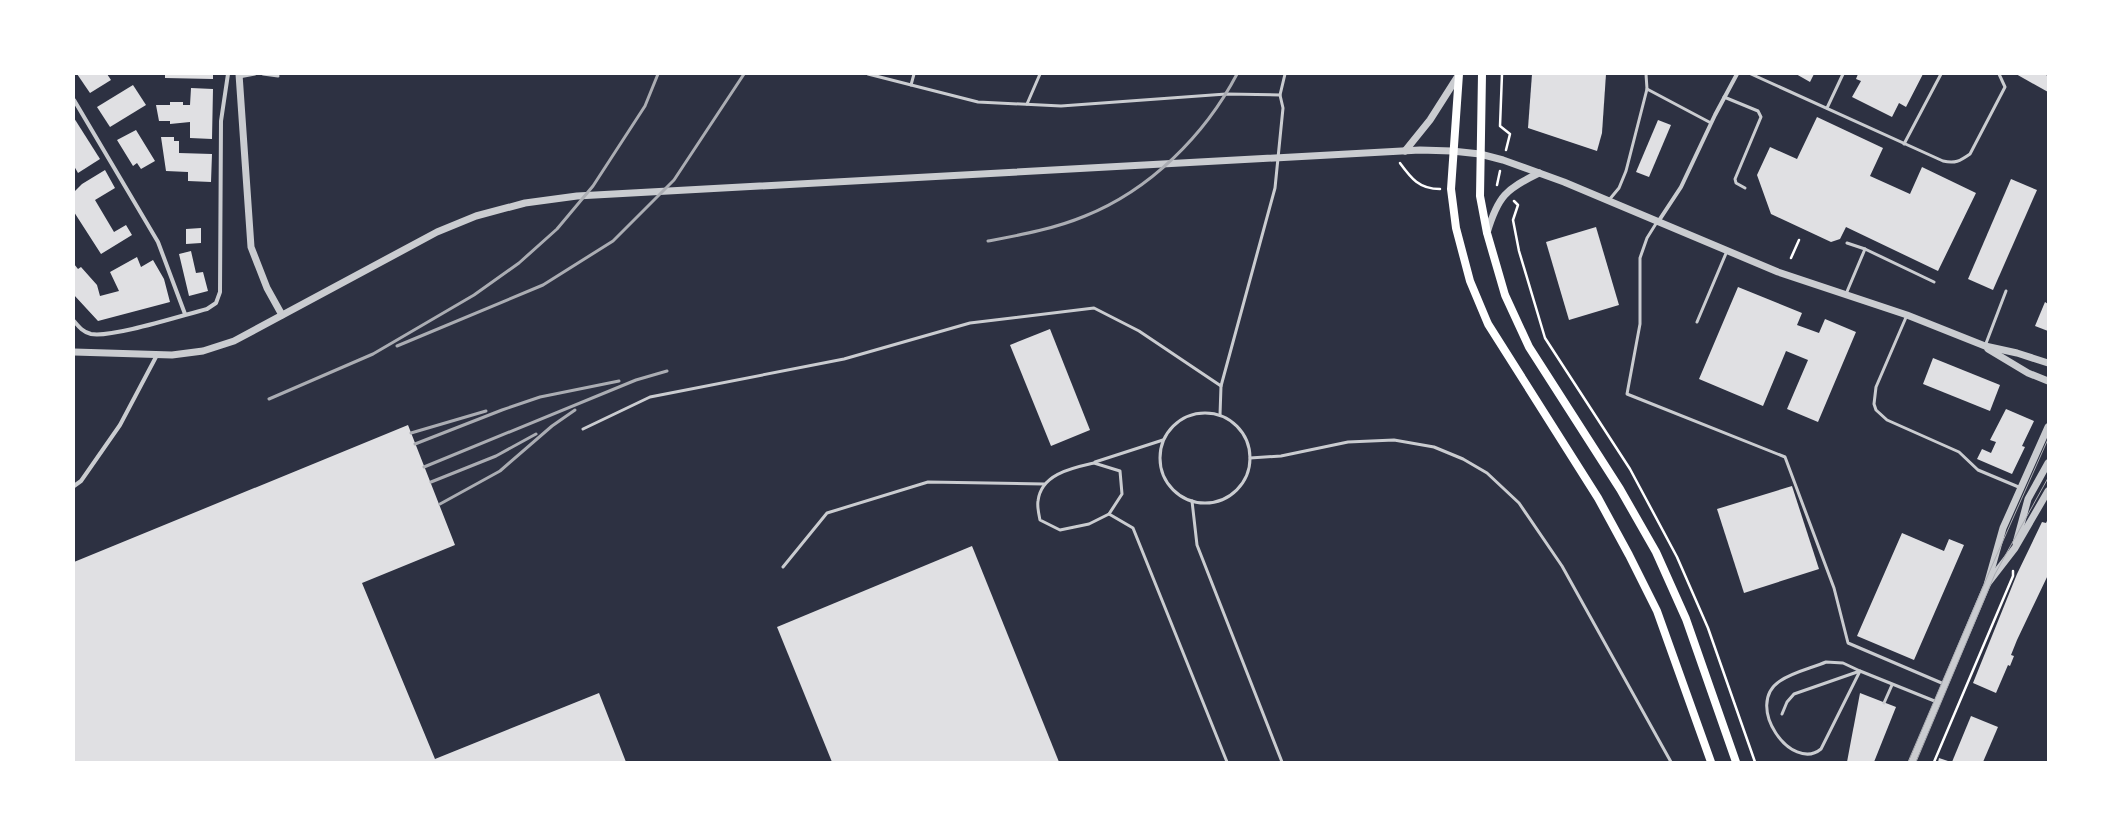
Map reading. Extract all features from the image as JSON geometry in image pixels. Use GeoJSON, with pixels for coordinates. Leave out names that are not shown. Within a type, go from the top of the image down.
{"type":"FeatureCollection","features":[{"type":"Feature","properties":{"kind":"main road"},"geometry":{"type":"LineString","coordinates":[[1482,74],[1480,196],[1487,233],[1505,294],[1529,347],[1620,489],[1656,552],[1686,620],[1736,762]]}},
{"type":"Feature","properties":{"kind":"main road"},"geometry":{"type":"LineString","coordinates":[[1458,75],[1452,151],[1451,189],[1456,228],[1470,281],[1488,324],[1598,498],[1629,555],[1657,611],[1711,762]]}},
{"type":"Feature","properties":{"kind":"street"},"geometry":{"type":"LineString","coordinates":[[74,321],[79,327],[92,334],[101,334],[207,309],[216,302],[220,292],[221,122],[228,74]]}},
{"type":"Feature","properties":{"kind":"street"},"geometry":{"type":"LineString","coordinates":[[1657,222],[1681,187],[1736,74]]}},
{"type":"Feature","properties":{"kind":"street"},"geometry":{"type":"LineString","coordinates":[[1405,151],[1430,120],[1458,75]]}},
{"type":"Feature","properties":{"kind":"street"},"geometry":{"type":"LineString","coordinates":[[239,76],[251,247],[267,288],[282,315]]}},
{"type":"Feature","properties":{"kind":"street"},"geometry":{"type":"LineString","coordinates":[[74,100],[158,242],[185,314]]}},
{"type":"Feature","properties":{"kind":"street"},"geometry":{"type":"LineString","coordinates":[[74,352],[157,355],[203,351],[234,341],[437,232],[476,216],[525,203],[577,196],[1391,151],[1452,151],[1480,154],[1503,160],[1540,173],[1778,272],[1907,315],[1985,346],[2017,353],[2048,363]]}},
{"type":"Feature","properties":{"kind":"street"},"geometry":{"type":"LineString","coordinates":[[1487,233],[1493,214],[1507,191],[1540,173]]}},
{"type":"Feature","properties":{"kind":"street"},"geometry":{"type":"LineString","coordinates":[[1985,346],[2028,373],[2048,381]]}},
{"type":"Feature","properties":{"kind":"street"},"geometry":{"type":"LineString","coordinates":[[74,486],[81,481],[120,425],[157,355]]}},
{"type":"Feature","properties":{"kind":"street"},"geometry":{"type":"LineString","coordinates":[[1912,762],[1987,585],[2003,528],[2048,427]]}},
{"type":"Feature","properties":{"kind":"street"},"geometry":{"type":"LineString","coordinates":[[2015,548],[2017,533],[2028,499],[2048,463]]}},
{"type":"Feature","properties":{"kind":"street"},"geometry":{"type":"LineString","coordinates":[[1987,585],[2015,548],[2048,491]]}},
{"type":"Feature","properties":{"kind":"lane"},"geometry":{"type":"LineString","coordinates":[[239,76],[255,74]]}},
{"type":"Feature","properties":{"kind":"lane"},"geometry":{"type":"LineString","coordinates":[[263,74],[278,76]]}},
{"type":"Feature","properties":{"kind":"lane"},"geometry":{"type":"LineString","coordinates":[[868,74],[978,102],[1061,106],[1226,94],[1280,95]]}},
{"type":"Feature","properties":{"kind":"lane"},"geometry":{"type":"LineString","coordinates":[[911,85],[914,74]]}},
{"type":"Feature","properties":{"kind":"lane"},"geometry":{"type":"LineString","coordinates":[[1027,104],[1040,74]]}},
{"type":"Feature","properties":{"kind":"lane"},"geometry":{"type":"LineString","coordinates":[[1220,415],[1221,386],[1275,188],[1283,108],[1280,95],[1285,74]]}},
{"type":"Feature","properties":{"kind":"lane"},"geometry":{"type":"LineString","coordinates":[[1608,201],[1619,188],[1623,177],[1648,89],[1646,74]]}},
{"type":"Feature","properties":{"kind":"lane"},"geometry":{"type":"LineString","coordinates":[[1751,74],[1904,144],[1943,161],[1953,163],[1970,154],[2005,87],[1999,74]]}},
{"type":"Feature","properties":{"kind":"lane"},"geometry":{"type":"LineString","coordinates":[[1827,108],[1843,74]]}},
{"type":"Feature","properties":{"kind":"lane"},"geometry":{"type":"LineString","coordinates":[[1904,144],[1941,74]]}},
{"type":"Feature","properties":{"kind":"lane"},"geometry":{"type":"LineString","coordinates":[[1648,89],[1711,124]]}},
{"type":"Feature","properties":{"kind":"lane"},"geometry":{"type":"LineString","coordinates":[[1724,97],[1758,111],[1761,117],[1735,179],[1736,183],[1745,188]]}},
{"type":"Feature","properties":{"kind":"lane"},"geometry":{"type":"LineString","coordinates":[[1657,222],[1647,238],[1640,258],[1640,324],[1628,394],[1785,457],[1834,588],[1848,643],[1945,684]]}},
{"type":"Feature","properties":{"kind":"lane"},"geometry":{"type":"LineString","coordinates":[[1847,243],[1866,249],[1934,282]]}},
{"type":"Feature","properties":{"kind":"lane"},"geometry":{"type":"LineString","coordinates":[[1846,294],[1866,249]]}},
{"type":"Feature","properties":{"kind":"lane"},"geometry":{"type":"LineString","coordinates":[[1697,322],[1726,251]]}},
{"type":"Feature","properties":{"kind":"lane"},"geometry":{"type":"LineString","coordinates":[[1985,346],[2006,291]]}},
{"type":"Feature","properties":{"kind":"lane"},"geometry":{"type":"LineString","coordinates":[[583,430],[650,397],[844,359],[970,323],[1094,308],[1139,331],[1221,386]]}},
{"type":"Feature","properties":{"kind":"lane"},"geometry":{"type":"LineString","coordinates":[[1907,315],[1876,388],[1874,404],[1876,410],[1887,420],[1959,452],[1978,470],[2020,488]]}},
{"type":"Feature","properties":{"kind":"lane"},"geometry":{"type":"LineString","coordinates":[[1201,413],[1220,415],[1236,425],[1248,443],[1250,458],[1247,475],[1238,488],[1228,496],[1213,502],[1192,501],[1178,494],[1164,477],[1160,462],[1163,440],[1172,426],[1186,417],[1201,413]]}},
{"type":"Feature","properties":{"kind":"lane"},"geometry":{"type":"LineString","coordinates":[[1094,463],[1120,472],[1122,494],[1109,514],[1089,524],[1060,530],[1040,520],[1038,501],[1044,484],[1064,470],[1094,463],[1163,440]]}},
{"type":"Feature","properties":{"kind":"lane"},"geometry":{"type":"LineString","coordinates":[[1250,458],[1281,456],[1348,442],[1394,440],[1434,448],[1463,459],[1487,473],[1519,504],[1562,566],[1671,762]]}},
{"type":"Feature","properties":{"kind":"lane"},"geometry":{"type":"LineString","coordinates":[[783,567],[827,513],[928,482],[1044,484]]}},
{"type":"Feature","properties":{"kind":"lane"},"geometry":{"type":"LineString","coordinates":[[1192,501],[1197,544],[1282,762]]}},
{"type":"Feature","properties":{"kind":"lane"},"geometry":{"type":"LineString","coordinates":[[1109,514],[1132,528],[1227,762]]}},
{"type":"Feature","properties":{"kind":"lane"},"geometry":{"type":"LineString","coordinates":[[1860,671],[1821,749],[1815,754],[1806,754],[1786,746],[1778,739],[1770,724],[1766,700],[1772,690],[1780,681],[1826,662],[1843,663],[1892,685],[1937,702]]}},
{"type":"Feature","properties":{"kind":"lane"},"geometry":{"type":"LineString","coordinates":[[1782,714],[1787,702],[1794,694],[1860,671]]}},
{"type":"Feature","properties":{"kind":"lane"},"geometry":{"type":"LineString","coordinates":[[1884,702],[1892,685]]}},
{"type":"Feature","properties":{"kind":"path"},"geometry":{"type":"LineString","coordinates":[[1497,186],[1510,134],[1500,126],[1502,74]]}},
{"type":"Feature","properties":{"kind":"path"},"geometry":{"type":"LineString","coordinates":[[1507,191],[1518,205],[1513,220],[1519,251],[1545,338],[1630,469],[1677,557],[1708,628],[1755,762]]}},
{"type":"Feature","properties":{"kind":"path"},"geometry":{"type":"LineString","coordinates":[[1791,258],[1800,240]]}},
{"type":"Feature","properties":{"kind":"path"},"geometry":{"type":"LineString","coordinates":[[1934,762],[2013,576],[2013,569]]}},
{"type":"Feature","properties":{"kind":"building"},"geometry":{"type":"Polygon","coordinates":[[[77,74],[107,74],[111,80],[90,93],[77,74]]]}},
{"type":"Feature","properties":{"kind":"building"},"geometry":{"type":"Polygon","coordinates":[[[165,74],[213,74],[213,79],[165,78],[165,74]]]}},
{"type":"Feature","properties":{"kind":"building"},"geometry":{"type":"Polygon","coordinates":[[[1532,74],[1606,74],[1602,133],[1597,151],[1528,128],[1532,74]]]}},
{"type":"Feature","properties":{"kind":"building"},"geometry":{"type":"Polygon","coordinates":[[[1796,74],[1814,74],[1810,82],[1796,74]]]}},
{"type":"Feature","properties":{"kind":"building"},"geometry":{"type":"Polygon","coordinates":[[[1858,74],[1923,74],[1906,107],[1899,103],[1892,117],[1852,97],[1861,81],[1856,79],[1858,74]]]}},
{"type":"Feature","properties":{"kind":"building"},"geometry":{"type":"Polygon","coordinates":[[[2016,74],[2044,74],[2048,76],[2048,92],[2016,74]]]}},
{"type":"Feature","properties":{"kind":"building"},"geometry":{"type":"Polygon","coordinates":[[[133,85],[146,105],[110,127],[97,107],[133,85]]]}},
{"type":"Feature","properties":{"kind":"building"},"geometry":{"type":"Polygon","coordinates":[[[191,88],[213,89],[212,139],[190,138],[190,122],[170,124],[170,121],[159,121],[156,105],[170,105],[170,102],[183,102],[183,105],[190,105],[191,88]]]}},
{"type":"Feature","properties":{"kind":"building"},"geometry":{"type":"Polygon","coordinates":[[[1817,117],[1883,148],[1870,176],[1910,194],[1922,167],[1976,193],[1938,271],[1846,227],[1840,239],[1831,242],[1771,214],[1757,175],[1770,147],[1797,159],[1817,117]]]}},
{"type":"Feature","properties":{"kind":"building"},"geometry":{"type":"Polygon","coordinates":[[[74,118],[100,159],[78,173],[74,166],[74,118]]]}},
{"type":"Feature","properties":{"kind":"building"},"geometry":{"type":"Polygon","coordinates":[[[1658,120],[1671,125],[1649,177],[1636,172],[1658,120]]]}},
{"type":"Feature","properties":{"kind":"building"},"geometry":{"type":"Polygon","coordinates":[[[136,130],[155,161],[141,169],[137,163],[133,166],[117,140],[136,130]]]}},
{"type":"Feature","properties":{"kind":"building"},"geometry":{"type":"Polygon","coordinates":[[[161,137],[174,137],[174,141],[179,141],[179,153],[212,154],[211,182],[188,181],[188,172],[166,171],[161,137]]]}},
{"type":"Feature","properties":{"kind":"building"},"geometry":{"type":"Polygon","coordinates":[[[105,170],[115,188],[95,200],[114,232],[126,225],[132,235],[101,254],[74,212],[74,192],[82,184],[105,170]]]}},
{"type":"Feature","properties":{"kind":"building"},"geometry":{"type":"Polygon","coordinates":[[[2011,179],[2037,190],[1993,290],[1968,279],[2011,179]]]}},
{"type":"Feature","properties":{"kind":"building"},"geometry":{"type":"Polygon","coordinates":[[[1596,227],[1619,305],[1569,320],[1546,242],[1596,227]]]}},
{"type":"Feature","properties":{"kind":"building"},"geometry":{"type":"Polygon","coordinates":[[[201,228],[201,243],[186,244],[186,229],[201,228]]]}},
{"type":"Feature","properties":{"kind":"building"},"geometry":{"type":"Polygon","coordinates":[[[191,251],[196,273],[203,272],[208,291],[189,296],[179,254],[191,251]]]}},
{"type":"Feature","properties":{"kind":"building"},"geometry":{"type":"Polygon","coordinates":[[[137,257],[141,267],[153,260],[164,279],[170,302],[98,321],[74,295],[74,264],[78,269],[81,267],[97,285],[100,296],[119,291],[110,272],[137,257]]]}},
{"type":"Feature","properties":{"kind":"building"},"geometry":{"type":"Polygon","coordinates":[[[1738,287],[1802,313],[1797,325],[1819,333],[1825,319],[1856,332],[1818,422],[1787,409],[1808,360],[1786,351],[1763,406],[1699,379],[1738,287]]]}},
{"type":"Feature","properties":{"kind":"building"},"geometry":{"type":"Polygon","coordinates":[[[2045,302],[2048,304],[2048,331],[2035,326],[2045,302]]]}},
{"type":"Feature","properties":{"kind":"building"},"geometry":{"type":"Polygon","coordinates":[[[1050,329],[1090,430],[1051,446],[1010,345],[1050,329]]]}},
{"type":"Feature","properties":{"kind":"building"},"geometry":{"type":"Polygon","coordinates":[[[1933,358],[2000,385],[1990,411],[1923,384],[1933,358]]]}},
{"type":"Feature","properties":{"kind":"building"},"geometry":{"type":"Polygon","coordinates":[[[2006,409],[2034,421],[2022,446],[2025,447],[2012,474],[1977,459],[1982,449],[1991,453],[1996,442],[1990,440],[2006,409]]]}},
{"type":"Feature","properties":{"kind":"building"},"geometry":{"type":"Polygon","coordinates":[[[408,425],[455,545],[362,583],[435,759],[599,693],[626,762],[74,762],[74,562],[408,425]]]}},
{"type":"Feature","properties":{"kind":"building"},"geometry":{"type":"Polygon","coordinates":[[[1792,486],[1819,569],[1744,593],[1717,509],[1792,486]]]}},
{"type":"Feature","properties":{"kind":"building"},"geometry":{"type":"Polygon","coordinates":[[[2048,519],[2048,575],[2017,640],[2011,655],[2014,656],[2010,666],[2008,665],[1996,693],[1973,683],[2017,574],[2042,522],[2046,523],[2048,519]]]}},
{"type":"Feature","properties":{"kind":"building"},"geometry":{"type":"Polygon","coordinates":[[[1902,533],[1944,551],[1949,539],[1964,545],[1914,660],[1857,636],[1902,533]]]}},
{"type":"Feature","properties":{"kind":"building"},"geometry":{"type":"Polygon","coordinates":[[[972,546],[1059,762],[832,762],[777,627],[972,546]]]}},
{"type":"Feature","properties":{"kind":"building"},"geometry":{"type":"Polygon","coordinates":[[[1860,693],[1896,707],[1874,762],[1847,762],[1860,693]]]}},
{"type":"Feature","properties":{"kind":"building"},"geometry":{"type":"Polygon","coordinates":[[[1971,716],[1998,727],[1983,762],[1952,762],[1971,716]]]}},
{"type":"Feature","properties":{"kind":"building"},"geometry":{"type":"Polygon","coordinates":[[[1939,758],[1951,762],[1938,762],[1939,758]]]}},
{"type":"Feature","properties":{"kind":"tram line"},"geometry":{"type":"LineString","coordinates":[[1908,762],[2048,439]]}},
{"type":"Feature","properties":{"kind":"tram line"},"geometry":{"type":"LineString","coordinates":[[1916,762],[1995,574],[2048,478]]}},
{"type":"Feature","properties":{"kind":"railway"},"geometry":{"type":"LineString","coordinates":[[269,399],[373,354],[474,295],[519,263],[557,229],[593,186],[645,106],[658,74]]}},
{"type":"Feature","properties":{"kind":"railway"},"geometry":{"type":"LineString","coordinates":[[397,346],[543,285],[613,241],[674,180],[744,74]]}},
{"type":"Feature","properties":{"kind":"railway"},"geometry":{"type":"LineString","coordinates":[[988,241],[1037,231],[1073,221],[1109,205],[1132,191],[1153,176],[1192,139],[1224,97],[1237,74]]}},
{"type":"Feature","properties":{"kind":"railway"},"geometry":{"type":"LineString","coordinates":[[424,467],[636,380],[667,371]]}},
{"type":"Feature","properties":{"kind":"railway"},"geometry":{"type":"LineString","coordinates":[[415,444],[502,410],[540,397],[619,381]]}},
{"type":"Feature","properties":{"kind":"railway"},"geometry":{"type":"LineString","coordinates":[[440,504],[500,471],[552,426],[575,410]]}},
{"type":"Feature","properties":{"kind":"railway"},"geometry":{"type":"LineString","coordinates":[[411,433],[486,411]]}},
{"type":"Feature","properties":{"kind":"railway"},"geometry":{"type":"LineString","coordinates":[[431,482],[496,456],[536,434]]}}]}
